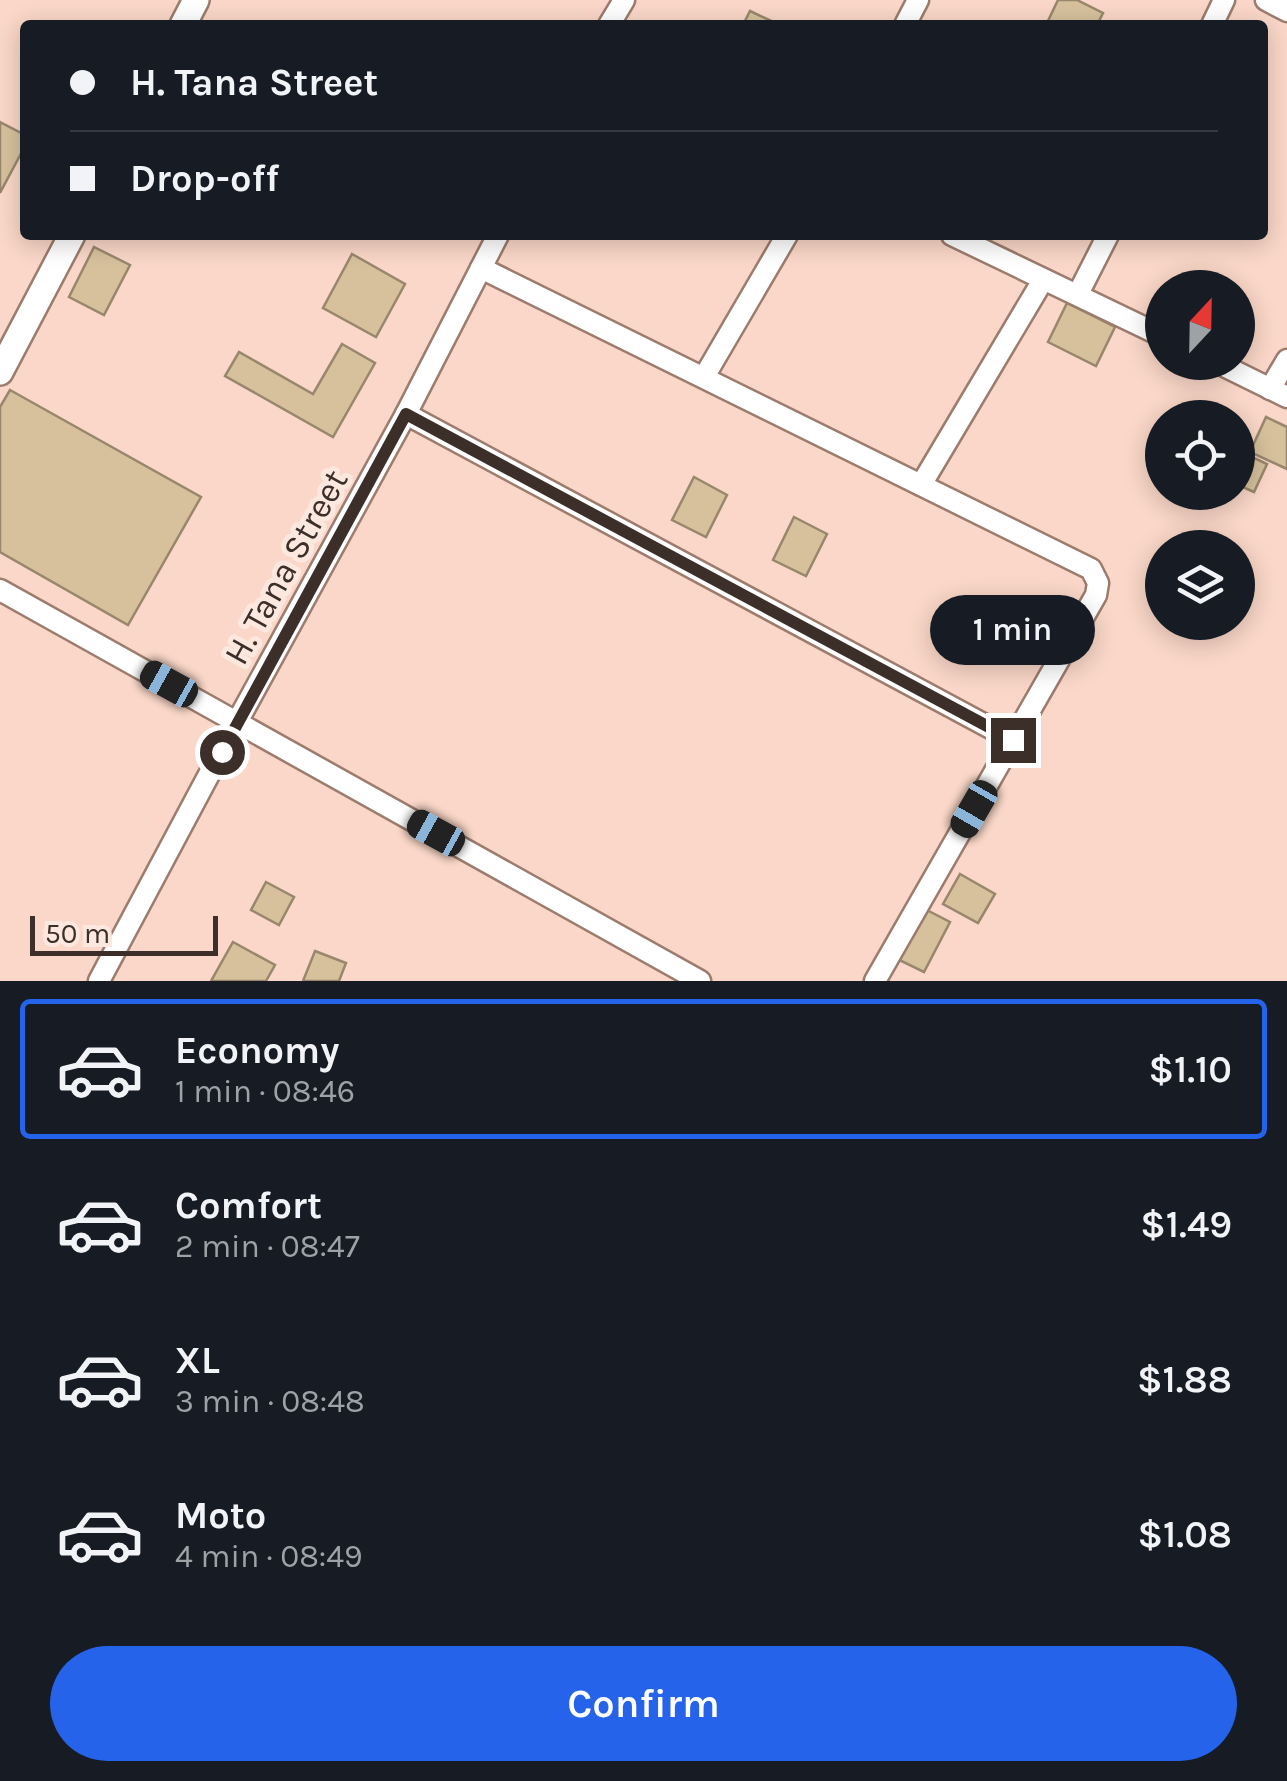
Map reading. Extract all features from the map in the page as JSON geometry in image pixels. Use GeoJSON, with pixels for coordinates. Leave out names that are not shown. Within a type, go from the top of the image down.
{"type":"FeatureCollection","features":[{"type":"Feature","properties":{"kind":"street"},"geometry":{"type":"LineString","coordinates":[[1266,0],[1287,11]]}},
{"type":"Feature","properties":{"kind":"street"},"geometry":{"type":"LineString","coordinates":[[0,372],[69,240]]}},
{"type":"Feature","properties":{"kind":"street","name":"H. Tana Street"},"geometry":{"type":"LineString","coordinates":[[99,981],[406,414],[495,240]]}},
{"type":"Feature","properties":{"kind":"street"},"geometry":{"type":"LineString","coordinates":[[704,377],[784,240]]}},
{"type":"Feature","properties":{"kind":"street"},"geometry":{"type":"LineString","coordinates":[[962,240],[1145,328]]}},
{"type":"Feature","properties":{"kind":"street"},"geometry":{"type":"LineString","coordinates":[[1078,294],[1105,240]]}},
{"type":"Feature","properties":{"kind":"street"},"geometry":{"type":"LineString","coordinates":[[481,268],[1091,569],[1098,583],[1096,594],[875,981]]}},
{"type":"Feature","properties":{"kind":"street"},"geometry":{"type":"LineString","coordinates":[[922,485],[1043,280]]}},
{"type":"Feature","properties":{"kind":"street"},"geometry":{"type":"LineString","coordinates":[[1252,380],[1278,393],[1287,360]]}},
{"type":"Feature","properties":{"kind":"street"},"geometry":{"type":"LineString","coordinates":[[406,414],[1013,740]]}},
{"type":"Feature","properties":{"kind":"street"},"geometry":{"type":"LineString","coordinates":[[0,590],[700,981]]}},
{"type":"Feature","properties":{"kind":"building"},"geometry":{"type":"Polygon","coordinates":[[[1058,0],[1077,0],[1103,13],[1100,20],[1048,20],[1058,0]]]}},
{"type":"Feature","properties":{"kind":"building"},"geometry":{"type":"Polygon","coordinates":[[[750,11],[769,20],[746,20],[750,11]]]}},
{"type":"Feature","properties":{"kind":"building"},"geometry":{"type":"Polygon","coordinates":[[[0,122],[20,132],[20,155],[0,193],[0,122]]]}},
{"type":"Feature","properties":{"kind":"building"},"geometry":{"type":"Polygon","coordinates":[[[94,247],[130,265],[104,315],[69,297],[94,247]]]}},
{"type":"Feature","properties":{"kind":"building"},"geometry":{"type":"Polygon","coordinates":[[[352,254],[405,284],[376,337],[323,308],[352,254]]]}},
{"type":"Feature","properties":{"kind":"building"},"geometry":{"type":"Polygon","coordinates":[[[1067,303],[1115,327],[1096,366],[1048,342],[1067,303]]]}},
{"type":"Feature","properties":{"kind":"building"},"geometry":{"type":"Polygon","coordinates":[[[342,344],[375,363],[333,437],[225,376],[239,352],[313,394],[342,344]]]}},
{"type":"Feature","properties":{"kind":"building"},"geometry":{"type":"Polygon","coordinates":[[[10,390],[201,497],[128,625],[0,552],[0,407],[10,390]]]}},
{"type":"Feature","properties":{"kind":"building"},"geometry":{"type":"Polygon","coordinates":[[[1266,417],[1287,427],[1287,469],[1255,454],[1255,441],[1266,417]]]}},
{"type":"Feature","properties":{"kind":"building"},"geometry":{"type":"Polygon","coordinates":[[[1255,458],[1267,464],[1255,490],[1255,458]]]}},
{"type":"Feature","properties":{"kind":"building"},"geometry":{"type":"Polygon","coordinates":[[[694,477],[727,495],[706,537],[672,520],[694,477]]]}},
{"type":"Feature","properties":{"kind":"building"},"geometry":{"type":"Polygon","coordinates":[[[794,517],[827,534],[806,576],[773,560],[794,517]]]}},
{"type":"Feature","properties":{"kind":"building"},"geometry":{"type":"Polygon","coordinates":[[[960,874],[995,894],[978,923],[943,904],[960,874]]]}},
{"type":"Feature","properties":{"kind":"building"},"geometry":{"type":"Polygon","coordinates":[[[266,882],[294,897],[279,925],[251,910],[266,882]]]}},
{"type":"Feature","properties":{"kind":"building"},"geometry":{"type":"Polygon","coordinates":[[[919,906],[950,922],[924,972],[893,957],[919,906]]]}},
{"type":"Feature","properties":{"kind":"building"},"geometry":{"type":"Polygon","coordinates":[[[233,942],[275,965],[266,981],[211,981],[233,942]]]}},
{"type":"Feature","properties":{"kind":"building"},"geometry":{"type":"Polygon","coordinates":[[[315,951],[346,963],[339,981],[303,981],[315,951]]]}},
{"type":"Feature","properties":{"kind":"route"},"geometry":{"type":"LineString","coordinates":[[222,752],[406,414],[1013,740]]}}]}
